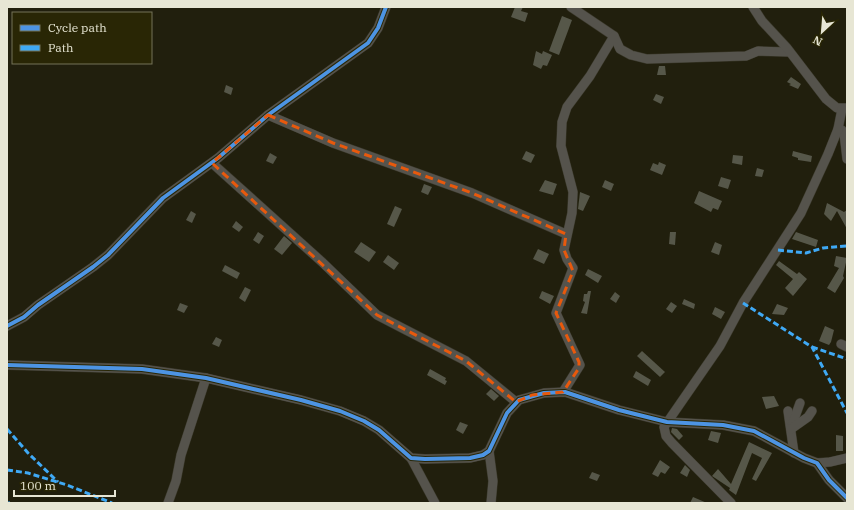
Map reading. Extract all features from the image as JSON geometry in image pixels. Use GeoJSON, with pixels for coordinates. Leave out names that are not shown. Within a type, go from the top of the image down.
{"type":"FeatureCollection","features":[{"type":"Feature","properties":{"kind":"street"},"geometry":{"type":"LineString","coordinates":[[7,326],[24,317],[108,255],[163,198],[212,163],[268,115],[368,43],[378,28],[386,7]]}},
{"type":"Feature","properties":{"kind":"street"},"geometry":{"type":"LineString","coordinates":[[571,7],[614,36],[620,49],[640,58],[746,56],[758,51],[789,52]]}},
{"type":"Feature","properties":{"kind":"street"},"geometry":{"type":"LineString","coordinates":[[731,503],[672,444],[664,432],[667,422],[720,346],[743,303],[801,213],[819,176],[845,109],[837,108],[826,99],[789,52],[762,21],[753,7]]}},
{"type":"Feature","properties":{"kind":"street"},"geometry":{"type":"LineString","coordinates":[[563,392],[580,365],[556,313],[573,271],[564,250],[566,234],[572,213],[574,192],[562,146],[562,122],[567,107],[590,76],[614,36]]}},
{"type":"Feature","properties":{"kind":"street"},"geometry":{"type":"LineString","coordinates":[[268,115],[327,141],[472,193],[566,234]]}},
{"type":"Feature","properties":{"kind":"street"},"geometry":{"type":"LineString","coordinates":[[838,129],[842,130],[844,134],[847,159]]}},
{"type":"Feature","properties":{"kind":"street"},"geometry":{"type":"LineString","coordinates":[[212,163],[322,262],[376,315],[466,361],[516,402]]}},
{"type":"Feature","properties":{"kind":"street"},"geometry":{"type":"LineString","coordinates":[[7,365],[142,369],[206,378],[301,400],[346,413],[379,430],[411,458],[435,503]]}},
{"type":"Feature","properties":{"kind":"street"},"geometry":{"type":"LineString","coordinates":[[168,503],[176,481],[181,455],[206,378]]}},
{"type":"Feature","properties":{"kind":"street"},"geometry":{"type":"LineString","coordinates":[[491,503],[493,482],[490,451],[507,414],[516,402],[532,395],[551,392],[563,392],[620,410],[667,422],[739,427],[754,431],[794,453],[816,462],[830,462],[847,458]]}},
{"type":"Feature","properties":{"kind":"street"},"geometry":{"type":"LineString","coordinates":[[791,429],[800,403]]}},
{"type":"Feature","properties":{"kind":"street"},"geometry":{"type":"LineString","coordinates":[[788,411],[794,453]]}},
{"type":"Feature","properties":{"kind":"street"},"geometry":{"type":"LineString","coordinates":[[791,429],[808,418],[812,411]]}},
{"type":"Feature","properties":{"kind":"street"},"geometry":{"type":"LineString","coordinates":[[411,458],[470,458],[483,455],[490,451]]}},
{"type":"Feature","properties":{"kind":"street"},"geometry":{"type":"LineString","coordinates":[[816,462],[829,480],[847,498]]}},
{"type":"Feature","properties":{"kind":"highlighted area"},"geometry":{"type":"Polygon","coordinates":[[[268,115],[333,143],[472,193],[566,234],[564,250],[573,271],[556,313],[579,362],[579,368],[563,392],[532,395],[516,402],[466,361],[377,315],[212,163],[268,115]]]}},
{"type":"Feature","properties":{"kind":"building"},"geometry":{"type":"Polygon","coordinates":[[[515,7],[523,7],[521,11],[528,13],[525,22],[511,17],[515,7]]]}},
{"type":"Feature","properties":{"kind":"building"},"geometry":{"type":"Polygon","coordinates":[[[562,16],[572,20],[559,55],[549,51],[562,16]]]}},
{"type":"Feature","properties":{"kind":"building"},"geometry":{"type":"Polygon","coordinates":[[[536,51],[542,54],[543,51],[552,55],[547,66],[543,65],[541,69],[533,65],[536,51]]]}},
{"type":"Feature","properties":{"kind":"building"},"geometry":{"type":"Polygon","coordinates":[[[659,66],[665,66],[666,75],[657,75],[659,66]]]}},
{"type":"Feature","properties":{"kind":"building"},"geometry":{"type":"Polygon","coordinates":[[[791,77],[801,84],[798,89],[789,85],[791,84],[787,82],[791,77]]]}},
{"type":"Feature","properties":{"kind":"building"},"geometry":{"type":"Polygon","coordinates":[[[226,85],[233,88],[231,95],[224,92],[226,85]]]}},
{"type":"Feature","properties":{"kind":"building"},"geometry":{"type":"Polygon","coordinates":[[[656,94],[664,97],[661,104],[653,100],[656,94]]]}},
{"type":"Feature","properties":{"kind":"building"},"geometry":{"type":"Polygon","coordinates":[[[526,151],[535,155],[531,163],[522,159],[526,151]]]}},
{"type":"Feature","properties":{"kind":"building"},"geometry":{"type":"Polygon","coordinates":[[[793,151],[812,156],[811,162],[798,160],[798,158],[792,156],[793,151]]]}},
{"type":"Feature","properties":{"kind":"building"},"geometry":{"type":"Polygon","coordinates":[[[270,153],[277,157],[273,164],[266,161],[270,153]]]}},
{"type":"Feature","properties":{"kind":"building"},"geometry":{"type":"Polygon","coordinates":[[[733,155],[743,156],[742,165],[732,163],[733,155]]]}},
{"type":"Feature","properties":{"kind":"building"},"geometry":{"type":"Polygon","coordinates":[[[659,162],[666,165],[662,175],[650,170],[653,163],[658,165],[659,162]]]}},
{"type":"Feature","properties":{"kind":"building"},"geometry":{"type":"Polygon","coordinates":[[[757,168],[764,170],[762,177],[755,176],[757,168]]]}},
{"type":"Feature","properties":{"kind":"building"},"geometry":{"type":"Polygon","coordinates":[[[721,177],[731,180],[728,189],[718,186],[721,177]]]}},
{"type":"Feature","properties":{"kind":"building"},"geometry":{"type":"Polygon","coordinates":[[[545,180],[557,184],[553,195],[539,191],[545,180]]]}},
{"type":"Feature","properties":{"kind":"building"},"geometry":{"type":"Polygon","coordinates":[[[605,180],[614,184],[611,191],[602,187],[605,180]]]}},
{"type":"Feature","properties":{"kind":"building"},"geometry":{"type":"Polygon","coordinates":[[[424,184],[432,187],[428,195],[421,192],[424,184]]]}},
{"type":"Feature","properties":{"kind":"building"},"geometry":{"type":"Polygon","coordinates":[[[699,191],[722,201],[718,210],[713,208],[711,212],[694,203],[699,191]]]}},
{"type":"Feature","properties":{"kind":"building"},"geometry":{"type":"Polygon","coordinates":[[[580,192],[590,196],[583,211],[578,209],[580,192]]]}},
{"type":"Feature","properties":{"kind":"building"},"geometry":{"type":"Polygon","coordinates":[[[827,203],[844,212],[847,210],[847,229],[837,211],[831,221],[824,214],[827,203]]]}},
{"type":"Feature","properties":{"kind":"building"},"geometry":{"type":"Polygon","coordinates":[[[395,206],[402,209],[394,227],[387,224],[395,206]]]}},
{"type":"Feature","properties":{"kind":"building"},"geometry":{"type":"Polygon","coordinates":[[[191,211],[196,214],[192,223],[186,220],[191,211]]]}},
{"type":"Feature","properties":{"kind":"building"},"geometry":{"type":"Polygon","coordinates":[[[236,221],[243,227],[239,232],[232,227],[236,221]]]}},
{"type":"Feature","properties":{"kind":"building"},"geometry":{"type":"Polygon","coordinates":[[[258,232],[264,236],[259,244],[253,240],[258,232]]]}},
{"type":"Feature","properties":{"kind":"building"},"geometry":{"type":"Polygon","coordinates":[[[670,232],[676,232],[675,245],[669,244],[670,232]]]}},
{"type":"Feature","properties":{"kind":"building"},"geometry":{"type":"Polygon","coordinates":[[[796,232],[818,240],[816,247],[792,239],[796,232]]]}},
{"type":"Feature","properties":{"kind":"building"},"geometry":{"type":"Polygon","coordinates":[[[284,236],[292,243],[282,255],[274,249],[284,236]]]}},
{"type":"Feature","properties":{"kind":"building"},"geometry":{"type":"Polygon","coordinates":[[[361,242],[376,252],[369,262],[354,252],[361,242]]]}},
{"type":"Feature","properties":{"kind":"building"},"geometry":{"type":"Polygon","coordinates":[[[715,242],[722,245],[719,255],[711,252],[715,242]]]}},
{"type":"Feature","properties":{"kind":"building"},"geometry":{"type":"Polygon","coordinates":[[[538,249],[549,254],[544,264],[533,259],[538,249]]]}},
{"type":"Feature","properties":{"kind":"building"},"geometry":{"type":"Polygon","coordinates":[[[388,255],[399,263],[394,270],[383,262],[388,255]]]}},
{"type":"Feature","properties":{"kind":"building"},"geometry":{"type":"Polygon","coordinates":[[[836,256],[847,258],[843,276],[844,278],[835,293],[827,288],[839,268],[834,266],[836,256]]]}},
{"type":"Feature","properties":{"kind":"building"},"geometry":{"type":"Polygon","coordinates":[[[779,261],[797,274],[799,272],[807,279],[793,296],[785,288],[793,279],[776,265],[779,261]]]}},
{"type":"Feature","properties":{"kind":"building"},"geometry":{"type":"Polygon","coordinates":[[[225,265],[240,273],[237,279],[222,271],[225,265]]]}},
{"type":"Feature","properties":{"kind":"building"},"geometry":{"type":"Polygon","coordinates":[[[588,269],[602,276],[598,283],[585,275],[588,269]]]}},
{"type":"Feature","properties":{"kind":"building"},"geometry":{"type":"Polygon","coordinates":[[[245,287],[251,290],[245,302],[239,298],[245,287]]]}},
{"type":"Feature","properties":{"kind":"building"},"geometry":{"type":"Polygon","coordinates":[[[542,291],[554,296],[550,304],[539,298],[542,291]]]}},
{"type":"Feature","properties":{"kind":"building"},"geometry":{"type":"Polygon","coordinates":[[[588,291],[591,291],[587,314],[581,313],[585,302],[583,301],[584,294],[587,294],[588,291]]]}},
{"type":"Feature","properties":{"kind":"building"},"geometry":{"type":"Polygon","coordinates":[[[615,292],[620,296],[616,303],[610,299],[615,292]]]}},
{"type":"Feature","properties":{"kind":"building"},"geometry":{"type":"Polygon","coordinates":[[[684,299],[695,304],[694,309],[682,304],[684,299]]]}},
{"type":"Feature","properties":{"kind":"building"},"geometry":{"type":"Polygon","coordinates":[[[671,302],[677,306],[672,313],[666,309],[671,302]]]}},
{"type":"Feature","properties":{"kind":"building"},"geometry":{"type":"Polygon","coordinates":[[[180,303],[188,306],[184,313],[177,310],[180,303]]]}},
{"type":"Feature","properties":{"kind":"building"},"geometry":{"type":"Polygon","coordinates":[[[777,304],[788,308],[784,315],[772,314],[777,304]]]}},
{"type":"Feature","properties":{"kind":"building"},"geometry":{"type":"Polygon","coordinates":[[[715,307],[725,312],[721,319],[712,314],[715,307]]]}},
{"type":"Feature","properties":{"kind":"building"},"geometry":{"type":"Polygon","coordinates":[[[825,326],[834,330],[829,345],[819,341],[825,326]]]}},
{"type":"Feature","properties":{"kind":"building"},"geometry":{"type":"Polygon","coordinates":[[[216,337],[222,340],[219,347],[212,344],[216,337]]]}},
{"type":"Feature","properties":{"kind":"building"},"geometry":{"type":"Polygon","coordinates":[[[642,351],[665,372],[660,377],[637,356],[642,351]]]}},
{"type":"Feature","properties":{"kind":"building"},"geometry":{"type":"Polygon","coordinates":[[[430,369],[446,378],[445,380],[447,381],[445,385],[427,375],[430,369]]]}},
{"type":"Feature","properties":{"kind":"building"},"geometry":{"type":"Polygon","coordinates":[[[636,371],[651,380],[648,386],[633,377],[636,371]]]}},
{"type":"Feature","properties":{"kind":"building"},"geometry":{"type":"Polygon","coordinates":[[[491,389],[499,396],[494,401],[486,394],[491,389]]]}},
{"type":"Feature","properties":{"kind":"building"},"geometry":{"type":"Polygon","coordinates":[[[774,396],[779,406],[766,409],[762,397],[774,396]]]}},
{"type":"Feature","properties":{"kind":"building"},"geometry":{"type":"Polygon","coordinates":[[[460,422],[468,425],[463,434],[456,430],[460,422]]]}},
{"type":"Feature","properties":{"kind":"building"},"geometry":{"type":"Polygon","coordinates":[[[672,428],[677,429],[683,436],[679,440],[671,432],[672,428]]]}},
{"type":"Feature","properties":{"kind":"building"},"geometry":{"type":"Polygon","coordinates":[[[711,431],[721,433],[718,443],[708,440],[711,431]]]}},
{"type":"Feature","properties":{"kind":"building"},"geometry":{"type":"Polygon","coordinates":[[[836,435],[843,436],[843,451],[836,451],[836,435]]]}},
{"type":"Feature","properties":{"kind":"building"},"geometry":{"type":"Polygon","coordinates":[[[749,442],[772,453],[756,481],[752,479],[762,458],[752,453],[736,495],[729,490],[730,488],[712,476],[718,469],[731,484],[749,442]]]}},
{"type":"Feature","properties":{"kind":"building"},"geometry":{"type":"Polygon","coordinates":[[[660,460],[670,467],[665,474],[661,472],[658,477],[652,474],[660,460]]]}},
{"type":"Feature","properties":{"kind":"building"},"geometry":{"type":"Polygon","coordinates":[[[685,465],[690,470],[687,477],[680,473],[685,465]]]}},
{"type":"Feature","properties":{"kind":"building"},"geometry":{"type":"Polygon","coordinates":[[[592,472],[600,475],[597,481],[589,478],[592,472]]]}},
{"type":"Feature","properties":{"kind":"building"},"geometry":{"type":"Polygon","coordinates":[[[693,497],[707,503],[690,503],[693,497]]]}},
{"type":"Feature","properties":{"kind":"marked path"},"geometry":{"type":"LineString","coordinates":[[778,250],[806,253],[823,248],[847,246]]}},
{"type":"Feature","properties":{"kind":"marked path"},"geometry":{"type":"LineString","coordinates":[[743,303],[812,347],[847,413]]}},
{"type":"Feature","properties":{"kind":"marked path"},"geometry":{"type":"LineString","coordinates":[[812,347],[847,359]]}},
{"type":"Feature","properties":{"kind":"marked path"},"geometry":{"type":"LineString","coordinates":[[7,429],[28,453],[58,482]]}},
{"type":"Feature","properties":{"kind":"marked path"},"geometry":{"type":"LineString","coordinates":[[7,470],[28,473],[67,485],[112,503]]}},
{"type":"Feature","properties":{"kind":"cycle path"},"geometry":{"type":"LineString","coordinates":[[7,326],[24,317],[38,305],[93,267],[108,255],[163,198],[218,158],[268,115],[368,43],[378,28],[386,7]]}},
{"type":"Feature","properties":{"kind":"cycle path"},"geometry":{"type":"LineString","coordinates":[[7,365],[142,369],[206,378],[301,400],[340,411],[364,421],[379,430],[411,458],[425,459],[470,458],[483,455],[489,451],[507,413],[519,400],[544,393],[565,392],[619,410],[667,422],[723,425],[754,431],[804,458],[817,463],[829,480],[847,498]]}}]}
